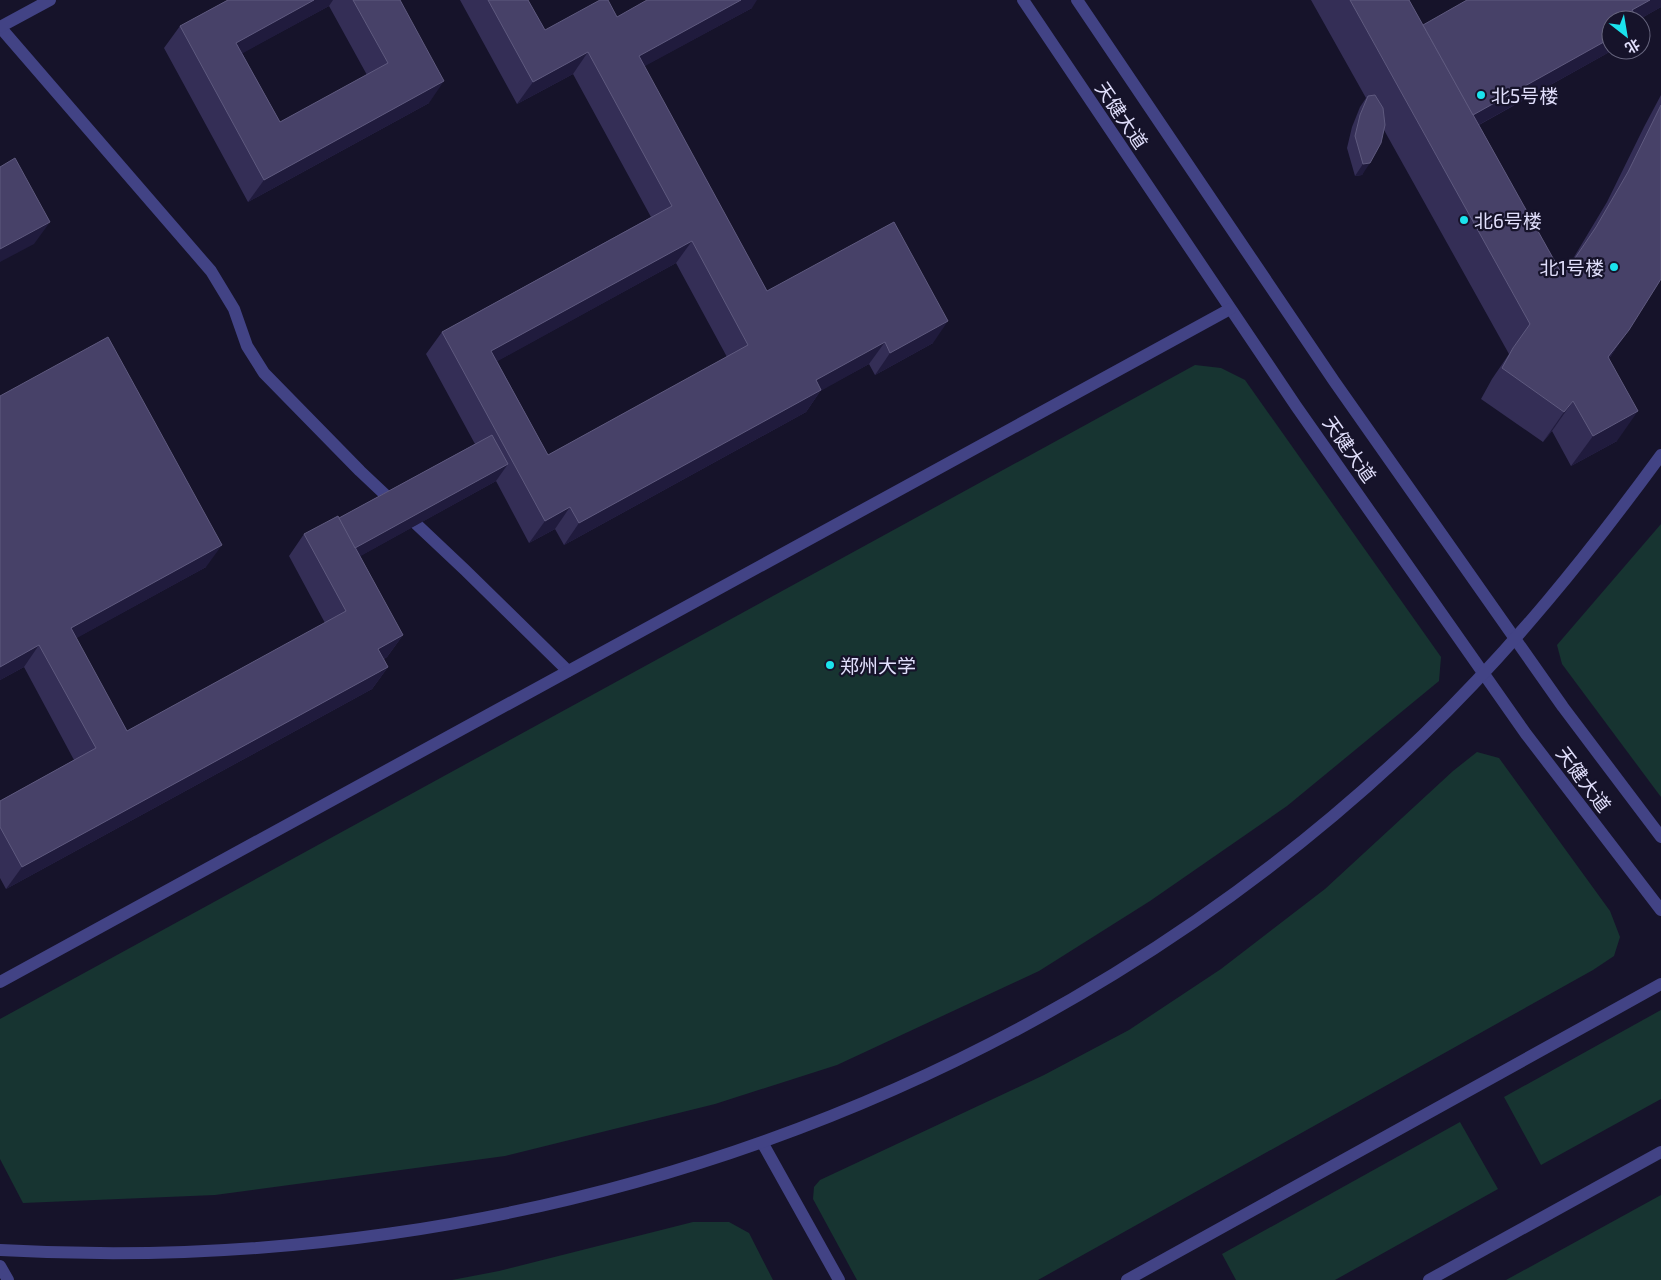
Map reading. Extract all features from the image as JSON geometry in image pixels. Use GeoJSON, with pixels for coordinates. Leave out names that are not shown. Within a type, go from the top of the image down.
{"type":"FeatureCollection","features":[{"type":"Feature","properties":{"kind":"lane"},"geometry":{"type":"LineString","coordinates":[[50,0],[0,27],[211,271],[234,309],[247,346],[264,373],[360,471],[466,570],[568,671]]}},
{"type":"Feature","properties":{"kind":"lane","name":"天健大道"},"geometry":{"type":"LineString","coordinates":[[1023,0],[1296,406],[1532,742],[1661,910]]}},
{"type":"Feature","properties":{"kind":"lane","name":"天健大道"},"geometry":{"type":"LineString","coordinates":[[1077,0],[1334,381],[1564,707],[1661,837]]}},
{"type":"Feature","properties":{"kind":"lane"},"geometry":{"type":"LineString","coordinates":[[0,982],[1230,308]]}},
{"type":"Feature","properties":{"kind":"lane"},"geometry":{"type":"LineString","coordinates":[[0,1250],[147,1255],[239,1252],[341,1243],[416,1233],[527,1212],[618,1191],[708,1164],[796,1133],[883,1097],[968,1057],[1051,1012],[1132,964],[1210,912],[1356,797],[1423,735],[1516,639],[1607,529],[1661,455]]}},
{"type":"Feature","properties":{"kind":"lane"},"geometry":{"type":"LineString","coordinates":[[1127,1280],[1661,984]]}},
{"type":"Feature","properties":{"kind":"lane"},"geometry":{"type":"LineString","coordinates":[[763,1144],[839,1280]]}},
{"type":"Feature","properties":{"kind":"lane"},"geometry":{"type":"LineString","coordinates":[[1429,1280],[1661,1152]]}},
{"type":"Feature","properties":{"kind":"lane"},"geometry":{"type":"LineString","coordinates":[[0,1266],[8,1280]]}},
{"type":"Feature","properties":{"kind":"green space"},"geometry":{"type":"Polygon","coordinates":[[[1195,365],[1221,368],[1245,380],[1441,657],[1439,681],[1287,806],[1150,901],[1039,971],[837,1065],[715,1104],[505,1156],[215,1195],[23,1203],[0,1159],[0,1019],[1195,365]]]}},
{"type":"Feature","properties":{"kind":"green space"},"geometry":{"type":"Polygon","coordinates":[[[1661,524],[1661,797],[1562,664],[1557,645],[1661,524]]]}},
{"type":"Feature","properties":{"kind":"green space"},"geometry":{"type":"Polygon","coordinates":[[[1477,752],[1499,758],[1610,911],[1620,937],[1614,956],[1593,970],[1038,1280],[857,1280],[813,1199],[814,1187],[820,1180],[1044,1075],[1129,1030],[1221,969],[1325,889],[1453,771],[1477,752]]]}},
{"type":"Feature","properties":{"kind":"green space"},"geometry":{"type":"Polygon","coordinates":[[[1661,1010],[1661,1099],[1541,1165],[1504,1097],[1661,1010]]]}},
{"type":"Feature","properties":{"kind":"green space"},"geometry":{"type":"Polygon","coordinates":[[[1460,1122],[1498,1189],[1335,1280],[1236,1280],[1222,1254],[1460,1122]]]}},
{"type":"Feature","properties":{"kind":"green space"},"geometry":{"type":"Polygon","coordinates":[[[1661,1195],[1661,1280],[1506,1280],[1661,1195]]]}},
{"type":"Feature","properties":{"kind":"green space"},"geometry":{"type":"Polygon","coordinates":[[[693,1222],[729,1222],[749,1233],[773,1280],[452,1280],[499,1271],[693,1222]]]}},
{"type":"Feature","properties":{"kind":"building"},"geometry":{"type":"Polygon","coordinates":[[[228,0],[314,0],[236,43],[280,122],[388,63],[353,0],[400,0],[444,81],[264,180],[180,26],[228,0]]]}},
{"type":"Feature","properties":{"kind":"building"},"geometry":{"type":"Polygon","coordinates":[[[488,0],[528,0],[545,30],[600,0],[608,0],[617,17],[647,0],[741,0],[639,56],[767,291],[894,222],[948,321],[890,353],[885,342],[816,380],[821,390],[579,523],[570,507],[545,521],[442,332],[672,206],[588,52],[533,82],[488,0]],[[692,241],[491,351],[548,455],[748,345],[692,241]]]}},
{"type":"Feature","properties":{"kind":"building"},"geometry":{"type":"Polygon","coordinates":[[[1350,0],[1409,0],[1563,276],[1596,227],[1628,172],[1661,105],[1661,279],[1629,330],[1608,357],[1638,411],[1593,436],[1573,401],[1564,412],[1502,368],[1530,324],[1350,0]]]}},
{"type":"Feature","properties":{"kind":"building","name":"北5号楼"},"geometry":{"type":"Polygon","coordinates":[[[1467,0],[1650,0],[1632,10],[1601,10],[1601,44],[1473,115],[1423,25],[1467,0]]]}},
{"type":"Feature","properties":{"kind":"building"},"geometry":{"type":"Polygon","coordinates":[[[1375,95],[1383,108],[1385,125],[1381,143],[1370,163],[1363,164],[1355,136],[1360,115],[1368,96],[1375,95]]]}},
{"type":"Feature","properties":{"kind":"building"},"geometry":{"type":"Polygon","coordinates":[[[15,158],[50,222],[0,249],[0,167],[15,158]]]}},
{"type":"Feature","properties":{"kind":"building"},"geometry":{"type":"Polygon","coordinates":[[[108,337],[222,545],[71,628],[127,731],[346,611],[304,534],[338,516],[403,635],[378,649],[388,667],[22,867],[0,827],[0,801],[96,748],[39,645],[0,667],[0,396],[108,337]]]}},
{"type":"Feature","properties":{"kind":"building"},"geometry":{"type":"Polygon","coordinates":[[[492,435],[508,464],[355,548],[339,518],[492,435]]]}},
{"type":"Feature","properties":{"kind":"place","name":"北5号楼"},"geometry":{"type":"Point","coordinates":[1481,95]}},
{"type":"Feature","properties":{"kind":"place","name":"北6号楼"},"geometry":{"type":"Point","coordinates":[1464,220]}},
{"type":"Feature","properties":{"kind":"place","name":"北1号楼"},"geometry":{"type":"Point","coordinates":[1614,267]}},
{"type":"Feature","properties":{"kind":"place","name":"郑州大学"},"geometry":{"type":"Point","coordinates":[830,665]}}]}
